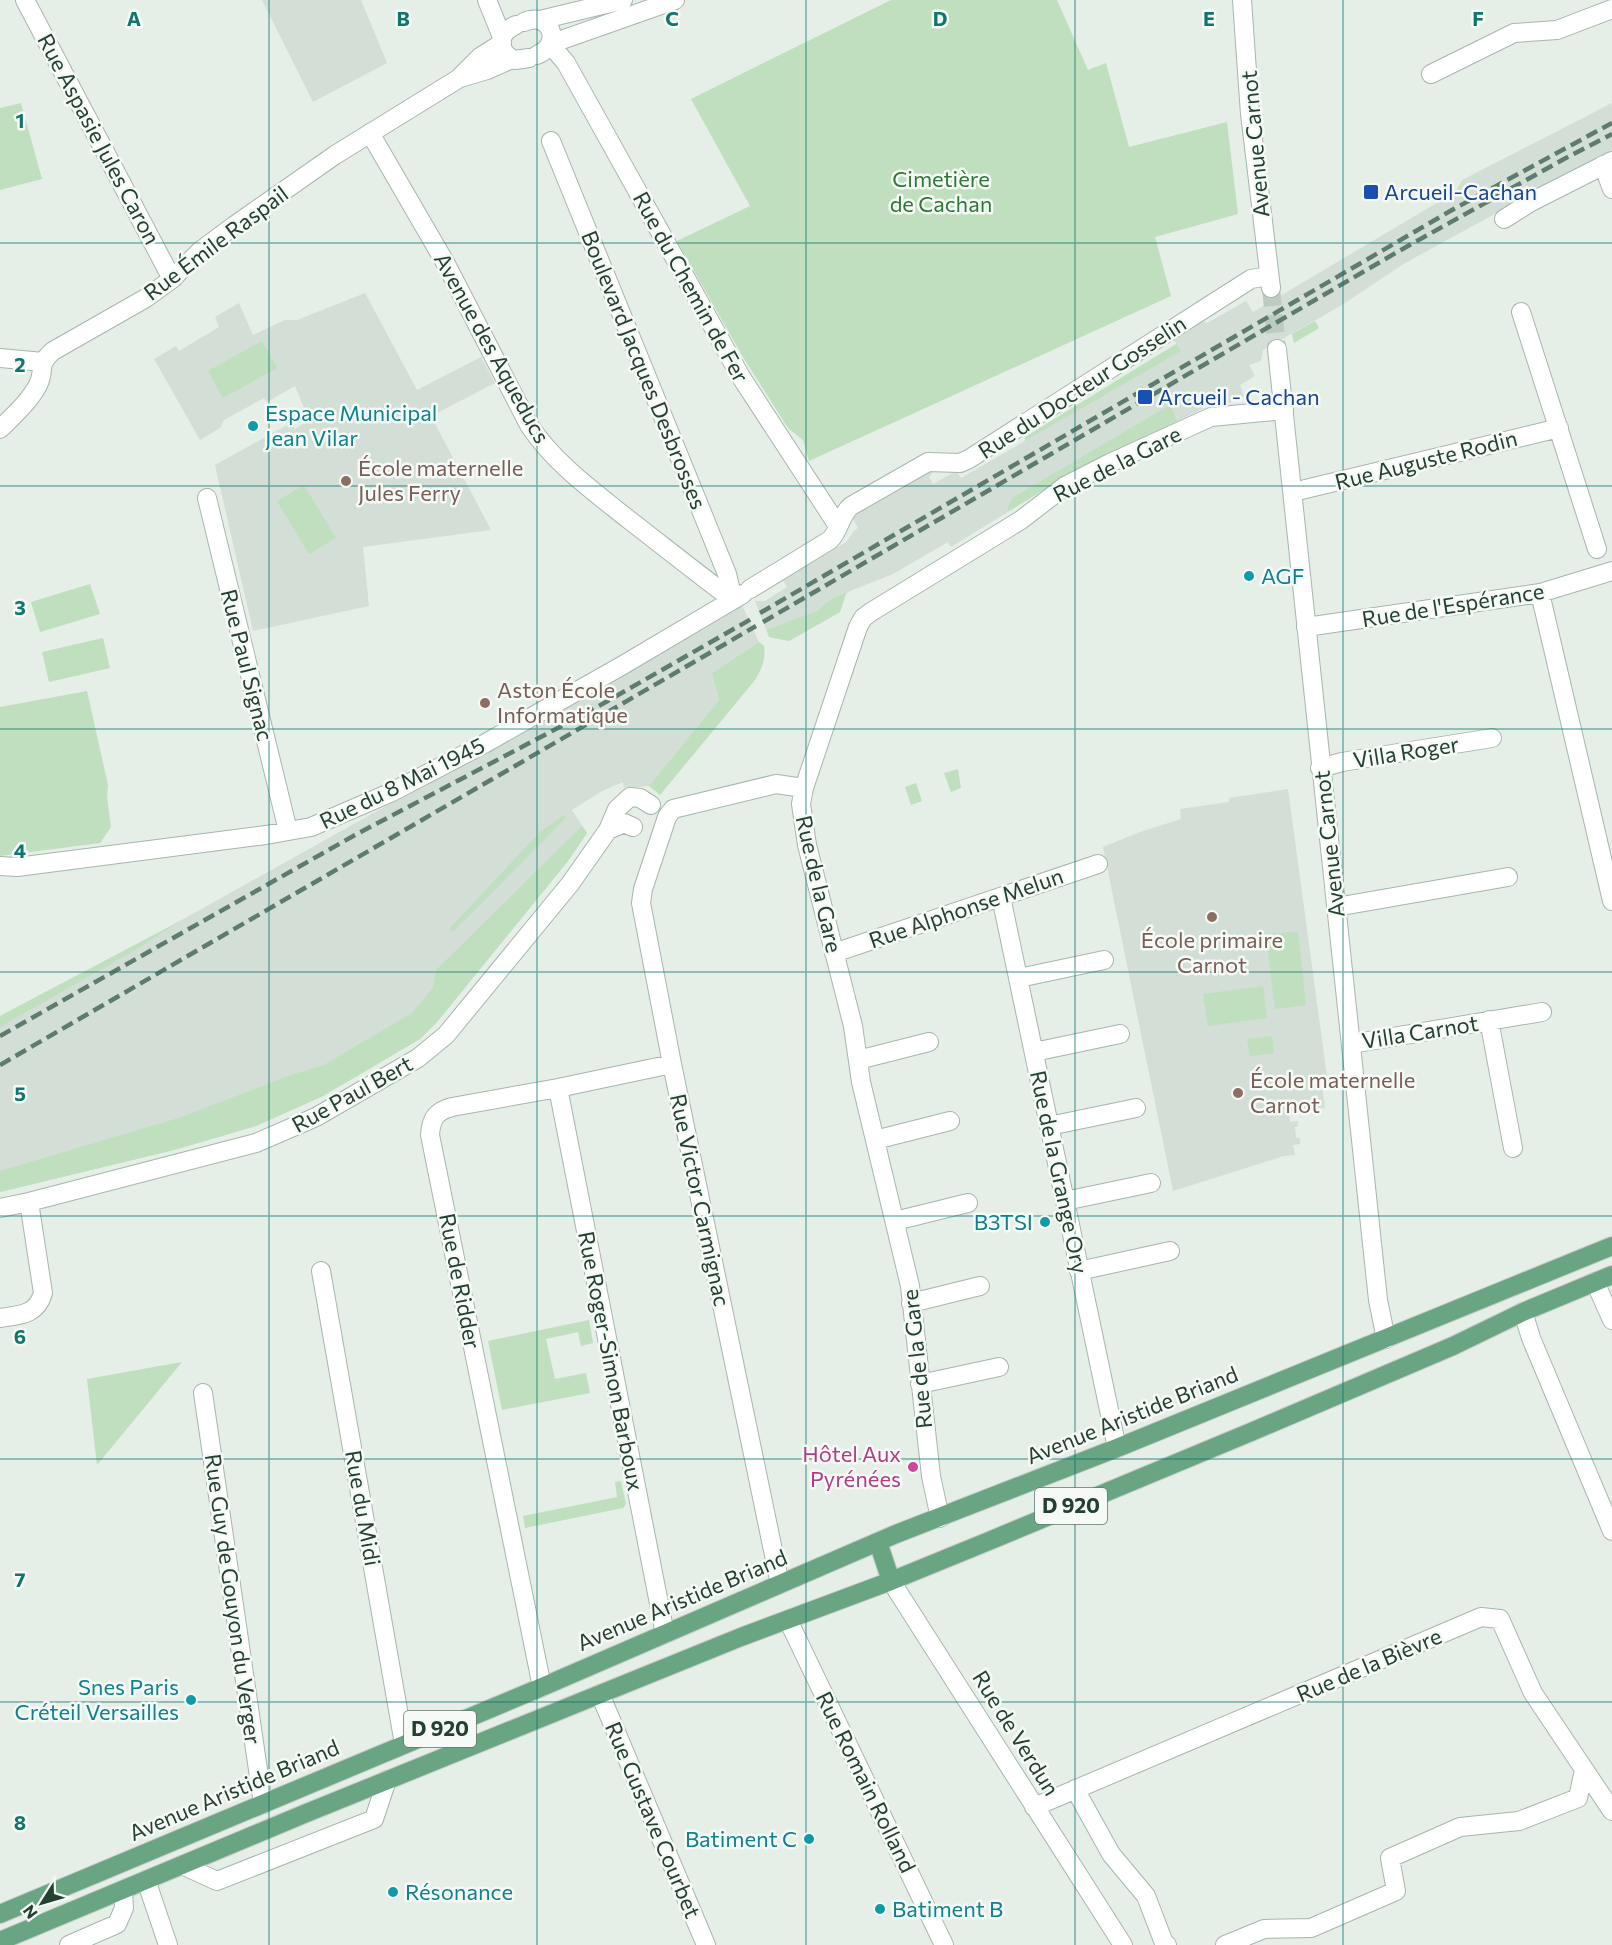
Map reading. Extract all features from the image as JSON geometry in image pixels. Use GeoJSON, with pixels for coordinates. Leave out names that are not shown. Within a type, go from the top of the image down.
{"type":"FeatureCollection","features":[{"type":"Feature","properties":{"kind":"main road","name":"Avenue Aristide Briand"},"geometry":{"type":"LineString","coordinates":[[0,1914],[542,1687],[878,1542],[1117,1448],[1612,1246]]}},
{"type":"Feature","properties":{"kind":"main road","name":"D 920"},"geometry":{"type":"LineString","coordinates":[[0,1941],[387,1780],[891,1581],[1397,1370],[1523,1312],[1604,1278]]}},
{"type":"Feature","properties":{"kind":"main road"},"geometry":{"type":"LineString","coordinates":[[1386,1339],[1397,1370]]}},
{"type":"Feature","properties":{"kind":"main road","name":"Rue de Verdun"},"geometry":{"type":"LineString","coordinates":[[878,1542],[891,1581]]}},
{"type":"Feature","properties":{"kind":"street","name":"Rue Aspasie Jules Caron"},"geometry":{"type":"LineString","coordinates":[[25,0],[172,279]]}},
{"type":"Feature","properties":{"kind":"street"},"geometry":{"type":"LineString","coordinates":[[487,0],[517,29],[548,26],[551,32],[532,54],[503,51],[517,29],[623,0]]}},
{"type":"Feature","properties":{"kind":"street","name":"Rue Émile Raspail"},"geometry":{"type":"LineString","coordinates":[[458,79],[532,54],[675,0]]}},
{"type":"Feature","properties":{"kind":"street","name":"Avenue Carnot"},"geometry":{"type":"LineString","coordinates":[[1242,0],[1250,114],[1270,282]]}},
{"type":"Feature","properties":{"kind":"street"},"geometry":{"type":"LineString","coordinates":[[1431,74],[1514,33],[1557,30],[1612,9]]}},
{"type":"Feature","properties":{"kind":"street","name":"Rue Émile Raspail"},"geometry":{"type":"LineString","coordinates":[[43,362],[61,345],[146,298],[172,279],[200,251],[317,167],[458,79],[480,57],[517,29]]}},
{"type":"Feature","properties":{"kind":"street","name":"Rue du Chemin de Fer"},"geometry":{"type":"LineString","coordinates":[[532,54],[567,63],[741,377],[838,526]]}},
{"type":"Feature","properties":{"kind":"street","name":"Avenue des Aqueducs"},"geometry":{"type":"LineString","coordinates":[[370,133],[446,264],[529,425],[541,443],[553,457],[606,501],[742,594]]}},
{"type":"Feature","properties":{"kind":"street","name":"Boulevard Jacques Desbrosses"},"geometry":{"type":"LineString","coordinates":[[551,141],[727,574],[742,594]]}},
{"type":"Feature","properties":{"kind":"street"},"geometry":{"type":"LineString","coordinates":[[1504,219],[1531,202],[1608,163],[1612,189]]}},
{"type":"Feature","properties":{"kind":"street","name":"Rue du Docteur Gosselin"},"geometry":{"type":"LineString","coordinates":[[742,594],[830,540],[842,516],[851,506],[928,462],[960,463],[969,459],[1251,279],[1270,282]]}},
{"type":"Feature","properties":{"kind":"street"},"geometry":{"type":"LineString","coordinates":[[1521,312],[1559,428],[1604,547],[1593,563],[1605,573]]}},
{"type":"Feature","properties":{"kind":"street","name":"Avenue Carnot"},"geometry":{"type":"LineString","coordinates":[[1277,349],[1379,1306],[1386,1339]]}},
{"type":"Feature","properties":{"kind":"street"},"geometry":{"type":"LineString","coordinates":[[0,358],[43,362],[39,384],[0,429]]}},
{"type":"Feature","properties":{"kind":"street","name":"Rue de la Gare"},"geometry":{"type":"LineString","coordinates":[[940,1518],[931,1476],[909,1286],[875,1140],[853,1026],[807,844],[801,804],[804,788],[863,618],[1021,520],[1065,486],[1211,417],[1284,410]]}},
{"type":"Feature","properties":{"kind":"street","name":"Rue Auguste Rodin"},"geometry":{"type":"LineString","coordinates":[[1293,492],[1559,428]]}},
{"type":"Feature","properties":{"kind":"street","name":"Rue Paul Signac"},"geometry":{"type":"LineString","coordinates":[[207,498],[288,831]]}},
{"type":"Feature","properties":{"kind":"street","name":"Rue de l'Espérance"},"geometry":{"type":"LineString","coordinates":[[1306,627],[1540,592],[1605,573]]}},
{"type":"Feature","properties":{"kind":"street"},"geometry":{"type":"LineString","coordinates":[[1540,592],[1612,901]]}},
{"type":"Feature","properties":{"kind":"street","name":"Rue du 8 Mai 1945"},"geometry":{"type":"LineString","coordinates":[[0,866],[17,867],[311,827],[361,807],[531,718],[742,594]]}},
{"type":"Feature","properties":{"kind":"street","name":"Villa Roger"},"geometry":{"type":"LineString","coordinates":[[1320,768],[1342,762],[1492,738]]}},
{"type":"Feature","properties":{"kind":"street"},"geometry":{"type":"LineString","coordinates":[[659,811],[776,784],[804,788]]}},
{"type":"Feature","properties":{"kind":"street","name":"Rue Paul Bert"},"geometry":{"type":"LineString","coordinates":[[0,1208],[256,1143],[316,1117],[418,1058],[446,1035],[570,884],[608,830],[617,810],[630,796],[640,798],[659,811]]}},
{"type":"Feature","properties":{"kind":"street","name":"Rue Victor Carmignac"},"geometry":{"type":"LineString","coordinates":[[659,811],[657,846],[643,888],[641,903],[672,1064],[780,1584]]}},
{"type":"Feature","properties":{"kind":"street"},"geometry":{"type":"LineString","coordinates":[[608,830],[624,823],[657,846]]}},
{"type":"Feature","properties":{"kind":"street","name":"Rue Alphonse Melun"},"geometry":{"type":"LineString","coordinates":[[834,953],[1098,864]]}},
{"type":"Feature","properties":{"kind":"street"},"geometry":{"type":"LineString","coordinates":[[1336,906],[1508,877]]}},
{"type":"Feature","properties":{"kind":"street","name":"Rue de la Grange Ory"},"geometry":{"type":"LineString","coordinates":[[1001,897],[1117,1448]]}},
{"type":"Feature","properties":{"kind":"street"},"geometry":{"type":"LineString","coordinates":[[1019,978],[1104,960]]}},
{"type":"Feature","properties":{"kind":"street","name":"Villa Carnot"},"geometry":{"type":"LineString","coordinates":[[1352,1044],[1542,1012]]}},
{"type":"Feature","properties":{"kind":"street","name":"Villa Carnot"},"geometry":{"type":"LineString","coordinates":[[1489,1020],[1513,1148]]}},
{"type":"Feature","properties":{"kind":"street"},"geometry":{"type":"LineString","coordinates":[[1034,1052],[1120,1034]]}},
{"type":"Feature","properties":{"kind":"street"},"geometry":{"type":"LineString","coordinates":[[858,1060],[929,1042]]}},
{"type":"Feature","properties":{"kind":"street","name":"Rue de Ridder"},"geometry":{"type":"LineString","coordinates":[[542,1687],[430,1135],[434,1117],[446,1109],[558,1089],[672,1064]]}},
{"type":"Feature","properties":{"kind":"street","name":"Rue Roger-Simon Barboux"},"geometry":{"type":"LineString","coordinates":[[558,1089],[665,1634]]}},
{"type":"Feature","properties":{"kind":"street"},"geometry":{"type":"LineString","coordinates":[[1049,1125],[1136,1108]]}},
{"type":"Feature","properties":{"kind":"street"},"geometry":{"type":"LineString","coordinates":[[875,1140],[950,1121]]}},
{"type":"Feature","properties":{"kind":"street"},"geometry":{"type":"LineString","coordinates":[[1065,1201],[1151,1183]]}},
{"type":"Feature","properties":{"kind":"street"},"geometry":{"type":"LineString","coordinates":[[0,1318],[22,1315],[33,1310],[40,1303],[43,1293],[29,1202]]}},
{"type":"Feature","properties":{"kind":"street"},"geometry":{"type":"LineString","coordinates":[[895,1221],[968,1203]]}},
{"type":"Feature","properties":{"kind":"street"},"geometry":{"type":"LineString","coordinates":[[1079,1271],[1170,1251]]}},
{"type":"Feature","properties":{"kind":"street","name":"Rue du Midi"},"geometry":{"type":"LineString","coordinates":[[321,1271],[404,1744]]}},
{"type":"Feature","properties":{"kind":"street"},"geometry":{"type":"LineString","coordinates":[[1604,1278],[1612,1320]]}},
{"type":"Feature","properties":{"kind":"street"},"geometry":{"type":"LineString","coordinates":[[911,1303],[980,1286]]}},
{"type":"Feature","properties":{"kind":"street"},"geometry":{"type":"LineString","coordinates":[[1523,1312],[1531,1338],[1612,1531]]}},
{"type":"Feature","properties":{"kind":"street"},"geometry":{"type":"LineString","coordinates":[[920,1384],[999,1367]]}},
{"type":"Feature","properties":{"kind":"street","name":"Rue Guy de Gouyon du Verger"},"geometry":{"type":"LineString","coordinates":[[203,1393],[263,1804]]}},
{"type":"Feature","properties":{"kind":"street","name":"Rue de Verdun"},"geometry":{"type":"LineString","coordinates":[[891,1581],[1123,1945]]}},
{"type":"Feature","properties":{"kind":"street","name":"Rue de la Bièvre"},"geometry":{"type":"LineString","coordinates":[[1034,1807],[1481,1617],[1500,1619],[1533,1693],[1612,1811]]}},
{"type":"Feature","properties":{"kind":"street","name":"Rue Romain Rolland"},"geometry":{"type":"LineString","coordinates":[[788,1620],[944,1945]]}},
{"type":"Feature","properties":{"kind":"street","name":"Rue Gustave Courbet"},"geometry":{"type":"LineString","coordinates":[[600,1694],[706,1945]]}},
{"type":"Feature","properties":{"kind":"street"},"geometry":{"type":"LineString","coordinates":[[1225,1945],[1264,1929],[1311,1928],[1396,1891],[1390,1858],[1460,1827],[1519,1821],[1578,1798],[1584,1770]]}},
{"type":"Feature","properties":{"kind":"street"},"geometry":{"type":"LineString","coordinates":[[182,1865],[217,1881],[374,1819],[387,1780]]}},
{"type":"Feature","properties":{"kind":"street"},"geometry":{"type":"LineString","coordinates":[[1075,1789],[1111,1854],[1146,1896],[1164,1943],[1167,1945]]}},
{"type":"Feature","properties":{"kind":"street"},"geometry":{"type":"LineString","coordinates":[[146,1880],[168,1945]]}},
{"type":"Feature","properties":{"kind":"street"},"geometry":{"type":"LineString","coordinates":[[69,1945],[117,1924],[124,1908],[123,1890]]}},
{"type":"Feature","properties":{"kind":"shaded area"},"geometry":{"type":"Polygon","coordinates":[[[262,0],[361,0],[387,63],[313,102],[262,0]]]}},
{"type":"Feature","properties":{"kind":"shaded area"},"geometry":{"type":"Polygon","coordinates":[[[1612,103],[1612,150],[1405,263],[1342,305],[1263,350],[1261,361],[1249,365],[1255,376],[1240,385],[1244,396],[1214,410],[1209,402],[1203,406],[1204,408],[1071,473],[951,547],[948,542],[893,574],[850,591],[846,594],[840,612],[789,641],[769,637],[755,601],[765,601],[787,587],[783,580],[846,542],[858,528],[851,516],[930,470],[933,473],[929,477],[933,484],[956,471],[961,478],[1180,351],[1171,335],[1197,319],[1207,323],[1246,301],[1253,312],[1456,191],[1462,180],[1612,103]]]}},
{"type":"Feature","properties":{"kind":"shaded area"},"geometry":{"type":"Polygon","coordinates":[[[365,293],[417,390],[481,357],[495,383],[431,416],[491,530],[363,547],[369,606],[253,631],[215,465],[291,423],[295,429],[309,420],[295,386],[267,402],[264,398],[224,420],[220,428],[200,440],[154,359],[176,346],[179,351],[219,327],[215,317],[239,303],[253,335],[285,320],[297,320],[365,293]]]}},
{"type":"Feature","properties":{"kind":"shaded area"},"geometry":{"type":"Polygon","coordinates":[[[742,605],[759,642],[712,673],[719,700],[649,786],[624,788],[623,782],[602,791],[572,810],[587,833],[568,861],[437,1022],[420,1039],[323,1096],[256,1126],[174,1150],[0,1192],[0,1016],[162,931],[516,735],[742,605]]]}},
{"type":"Feature","properties":{"kind":"shaded area","name":"École primaire Carnot"},"geometry":{"type":"Polygon","coordinates":[[[1288,789],[1327,1077],[1321,1078],[1325,1108],[1289,1113],[1290,1122],[1298,1121],[1298,1126],[1295,1127],[1296,1138],[1300,1138],[1300,1144],[1293,1145],[1295,1155],[1284,1156],[1173,1191],[1103,847],[1181,819],[1180,809],[1229,802],[1229,798],[1288,789]]]}},
{"type":"Feature","properties":{"kind":"green space","name":"Cimetière de Cachan"},"geometry":{"type":"Polygon","coordinates":[[[891,0],[1057,0],[1088,70],[1106,63],[1129,147],[1227,122],[1238,214],[1155,237],[1171,296],[809,461],[803,440],[788,428],[743,357],[677,241],[750,206],[691,99],[891,0]]]}},
{"type":"Feature","properties":{"kind":"green space"},"geometry":{"type":"Polygon","coordinates":[[[21,103],[42,179],[0,190],[0,108],[21,103]]]}},
{"type":"Feature","properties":{"kind":"green space"},"geometry":{"type":"Polygon","coordinates":[[[1315,321],[1319,328],[1294,343],[1292,334],[1315,321]]]}},
{"type":"Feature","properties":{"kind":"green space"},"geometry":{"type":"Polygon","coordinates":[[[262,341],[277,368],[223,398],[208,371],[262,341]]]}},
{"type":"Feature","properties":{"kind":"green space"},"geometry":{"type":"Polygon","coordinates":[[[1176,344],[1181,351],[1025,441],[1025,437],[1176,344]]]}},
{"type":"Feature","properties":{"kind":"green space"},"geometry":{"type":"Polygon","coordinates":[[[1170,405],[1177,421],[1061,479],[1009,511],[1007,509],[1012,498],[1170,405]]]}},
{"type":"Feature","properties":{"kind":"green space"},"geometry":{"type":"Polygon","coordinates":[[[304,485],[336,538],[309,554],[277,501],[304,485]]]}},
{"type":"Feature","properties":{"kind":"green space"},"geometry":{"type":"Polygon","coordinates":[[[90,584],[100,614],[40,632],[31,602],[90,584]]]}},
{"type":"Feature","properties":{"kind":"green space"},"geometry":{"type":"Polygon","coordinates":[[[846,593],[840,612],[789,641],[769,637],[767,630],[817,611],[833,598],[846,593]]]}},
{"type":"Feature","properties":{"kind":"green space"},"geometry":{"type":"Polygon","coordinates":[[[103,638],[110,668],[49,682],[42,652],[103,638]]]}},
{"type":"Feature","properties":{"kind":"green space"},"geometry":{"type":"Polygon","coordinates":[[[759,642],[764,646],[764,660],[755,680],[660,795],[649,786],[719,700],[712,673],[759,642]]]}},
{"type":"Feature","properties":{"kind":"green space"},"geometry":{"type":"Polygon","coordinates":[[[87,691],[108,785],[107,797],[111,827],[100,843],[0,856],[0,707],[87,691]]]}},
{"type":"Feature","properties":{"kind":"green space"},"geometry":{"type":"Polygon","coordinates":[[[958,769],[961,788],[951,792],[944,773],[958,769]]]}},
{"type":"Feature","properties":{"kind":"green space"},"geometry":{"type":"Polygon","coordinates":[[[916,783],[922,801],[911,805],[905,787],[916,783]]]}},
{"type":"Feature","properties":{"kind":"green space"},"geometry":{"type":"Polygon","coordinates":[[[564,815],[566,817],[553,831],[453,932],[450,928],[539,833],[564,815]]]}},
{"type":"Feature","properties":{"kind":"green space"},"geometry":{"type":"Polygon","coordinates":[[[582,826],[587,833],[568,861],[437,1022],[420,1039],[323,1096],[256,1126],[174,1150],[0,1192],[0,1171],[182,1117],[288,1076],[324,1065],[412,1013],[433,988],[436,970],[582,826]]]}},
{"type":"Feature","properties":{"kind":"green space"},"geometry":{"type":"Polygon","coordinates":[[[182,920],[137,949],[0,1027],[0,1016],[182,920]]]}},
{"type":"Feature","properties":{"kind":"green space"},"geometry":{"type":"Polygon","coordinates":[[[1298,931],[1306,1005],[1275,1009],[1266,935],[1298,931]]]}},
{"type":"Feature","properties":{"kind":"green space"},"geometry":{"type":"Polygon","coordinates":[[[1263,986],[1267,1018],[1208,1026],[1203,994],[1263,986]]]}},
{"type":"Feature","properties":{"kind":"green space"},"geometry":{"type":"Polygon","coordinates":[[[1272,1036],[1274,1053],[1250,1056],[1247,1039],[1272,1036]]]}},
{"type":"Feature","properties":{"kind":"green space"},"geometry":{"type":"Polygon","coordinates":[[[589,1320],[593,1343],[581,1346],[578,1332],[546,1339],[555,1379],[586,1373],[590,1393],[502,1410],[488,1341],[589,1320]]]}},
{"type":"Feature","properties":{"kind":"green space"},"geometry":{"type":"Polygon","coordinates":[[[182,1362],[97,1465],[87,1379],[182,1362]]]}},
{"type":"Feature","properties":{"kind":"green space"},"geometry":{"type":"Polygon","coordinates":[[[621,1481],[626,1504],[623,1508],[525,1528],[523,1516],[617,1497],[615,1482],[621,1481]]]}},
{"type":"Feature","properties":{"kind":"tunnel"},"geometry":{"type":"LineString","coordinates":[[1271,288],[1277,349]]}},
{"type":"Feature","properties":{"kind":"railway"},"geometry":{"type":"LineString","coordinates":[[760,613],[1452,210],[1612,123]]}},
{"type":"Feature","properties":{"kind":"railway"},"geometry":{"type":"LineString","coordinates":[[763,622],[1399,251],[1612,134]]}},
{"type":"Feature","properties":{"kind":"railway"},"geometry":{"type":"LineString","coordinates":[[0,1036],[355,835],[590,711],[753,618]]}},
{"type":"Feature","properties":{"kind":"railway"},"geometry":{"type":"LineString","coordinates":[[0,1065],[756,626]]}},
{"type":"Feature","properties":{"kind":"place","name":"Arcueil-Cachan"},"geometry":{"type":"Point","coordinates":[1371,192]}},
{"type":"Feature","properties":{"kind":"place","name":"Arcueil - Cachan"},"geometry":{"type":"Point","coordinates":[1145,397]}},
{"type":"Feature","properties":{"kind":"place","name":"Espace Municipal Jean Vilar"},"geometry":{"type":"Point","coordinates":[253,426]}},
{"type":"Feature","properties":{"kind":"place","name":"École maternelle Jules Ferry"},"geometry":{"type":"Point","coordinates":[346,481]}},
{"type":"Feature","properties":{"kind":"place","name":"AGF"},"geometry":{"type":"Point","coordinates":[1249,576]}},
{"type":"Feature","properties":{"kind":"place","name":"Aston École Informatique"},"geometry":{"type":"Point","coordinates":[485,703]}},
{"type":"Feature","properties":{"kind":"place","name":"École primaire Carnot"},"geometry":{"type":"Point","coordinates":[1212,917]}},
{"type":"Feature","properties":{"kind":"place","name":"École maternelle Carnot"},"geometry":{"type":"Point","coordinates":[1238,1093]}},
{"type":"Feature","properties":{"kind":"place","name":"B3TSI"},"geometry":{"type":"Point","coordinates":[1045,1222]}},
{"type":"Feature","properties":{"kind":"place","name":"Hôtel Aux Pyrénées"},"geometry":{"type":"Point","coordinates":[913,1467]}},
{"type":"Feature","properties":{"kind":"place","name":"Snes Paris Créteil Versailles"},"geometry":{"type":"Point","coordinates":[191,1700]}},
{"type":"Feature","properties":{"kind":"place","name":"Batiment C"},"geometry":{"type":"Point","coordinates":[809,1839]}},
{"type":"Feature","properties":{"kind":"place","name":"Résonance"},"geometry":{"type":"Point","coordinates":[393,1892]}},
{"type":"Feature","properties":{"kind":"place","name":"Batiment B"},"geometry":{"type":"Point","coordinates":[880,1909]}}]}
